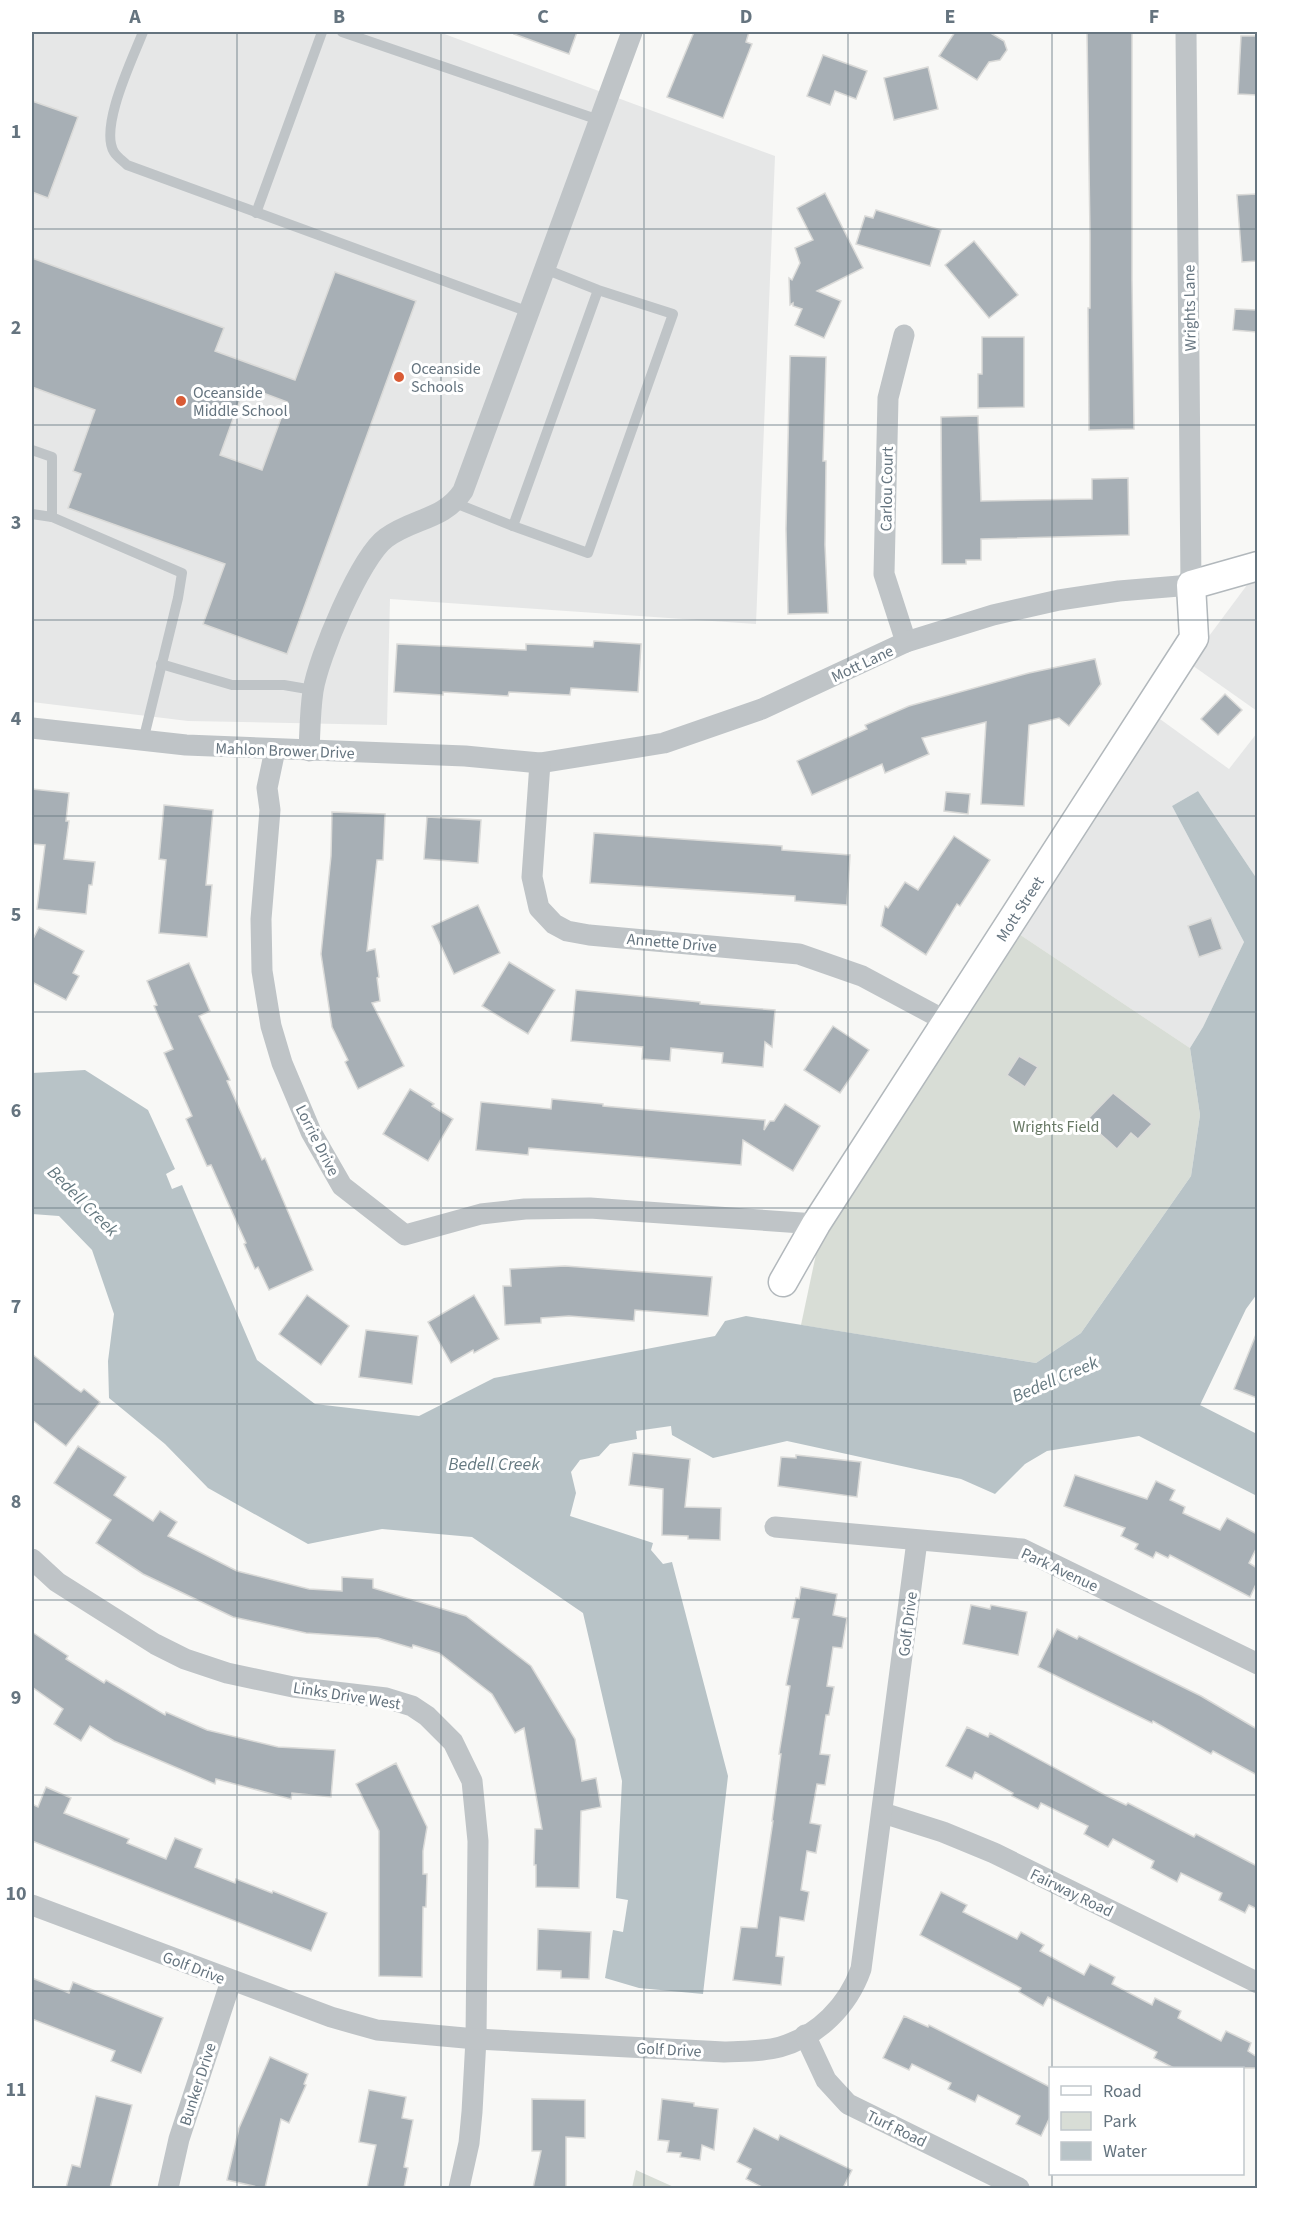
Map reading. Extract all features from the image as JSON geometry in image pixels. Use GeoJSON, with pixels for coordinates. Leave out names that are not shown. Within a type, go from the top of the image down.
{"type":"FeatureCollection","features":[{"type":"Feature","properties":{"kind":"street"},"geometry":{"type":"LineString","coordinates":[[309,751],[313,690],[318,668],[354,583],[368,558],[383,540],[401,528],[442,512],[455,503],[463,491],[632,32]]}},
{"type":"Feature","properties":{"kind":"street","name":"Wrights Lane"},"geometry":{"type":"LineString","coordinates":[[1186,32],[1191,585]]}},
{"type":"Feature","properties":{"kind":"street","name":"Carlou Court"},"geometry":{"type":"LineString","coordinates":[[904,335],[888,398],[884,574],[906,642]]}},
{"type":"Feature","properties":{"kind":"street"},"geometry":{"type":"LineString","coordinates":[[1191,585],[1257,566]]}},
{"type":"Feature","properties":{"kind":"street","name":"Mott Lane"},"geometry":{"type":"LineString","coordinates":[[540,763],[664,743],[762,709],[906,642],[993,615],[1059,600],[1119,591],[1191,585]]}},
{"type":"Feature","properties":{"kind":"street","name":"Mott Street"},"geometry":{"type":"LineString","coordinates":[[783,1282],[816,1224],[1194,638],[1191,585]]}},
{"type":"Feature","properties":{"kind":"street","name":"Mahlon Brower Drive"},"geometry":{"type":"LineString","coordinates":[[32,728],[186,745],[465,756],[540,763]]}},
{"type":"Feature","properties":{"kind":"street","name":"Lorrie Drive"},"geometry":{"type":"LineString","coordinates":[[275,750],[267,788],[270,810],[261,919],[262,971],[271,1026],[282,1063],[311,1132],[342,1186],[405,1235],[481,1214],[525,1209],[590,1208],[816,1224]]}},
{"type":"Feature","properties":{"kind":"street","name":"Annette Drive"},"geometry":{"type":"LineString","coordinates":[[540,763],[532,876],[539,908],[554,924],[567,931],[589,935],[799,954],[862,976],[946,1021]]}},
{"type":"Feature","properties":{"kind":"street","name":"Park Avenue"},"geometry":{"type":"LineString","coordinates":[[775,1527],[1022,1549],[1257,1664]]}},
{"type":"Feature","properties":{"kind":"street","name":"Golf Drive"},"geometry":{"type":"LineString","coordinates":[[32,1905],[231,1981],[331,2017],[377,2030],[476,2039],[724,2052],[756,2051],[781,2046],[823,2025],[851,1991],[861,1969],[917,1541]]}},
{"type":"Feature","properties":{"kind":"street","name":"Links Drive West"},"geometry":{"type":"LineString","coordinates":[[32,1559],[57,1582],[155,1644],[185,1659],[227,1673],[271,1682],[386,1698],[404,1703],[427,1716],[453,1742],[472,1781],[478,1841],[476,2039],[469,2143],[459,2188]]}},
{"type":"Feature","properties":{"kind":"street","name":"Fairway Road"},"geometry":{"type":"LineString","coordinates":[[883,1813],[943,1832],[994,1853],[1257,1983]]}},
{"type":"Feature","properties":{"kind":"street","name":"Bunker Drive"},"geometry":{"type":"LineString","coordinates":[[168,2188],[179,2139],[231,1981]]}},
{"type":"Feature","properties":{"kind":"street","name":"Turf Road"},"geometry":{"type":"LineString","coordinates":[[805,2035],[826,2080],[848,2104],[1019,2188]]}},
{"type":"Feature","properties":{"kind":"lane"},"geometry":{"type":"LineString","coordinates":[[143,32],[111,116],[110,136],[114,152],[127,165],[529,312]]}},
{"type":"Feature","properties":{"kind":"lane"},"geometry":{"type":"LineString","coordinates":[[256,213],[322,32]]}},
{"type":"Feature","properties":{"kind":"lane"},"geometry":{"type":"LineString","coordinates":[[342,32],[599,120]]}},
{"type":"Feature","properties":{"kind":"lane"},"geometry":{"type":"LineString","coordinates":[[455,503],[588,553],[673,314],[598,290],[545,269]]}},
{"type":"Feature","properties":{"kind":"lane"},"geometry":{"type":"LineString","coordinates":[[513,526],[598,290]]}},
{"type":"Feature","properties":{"kind":"lane"},"geometry":{"type":"LineString","coordinates":[[32,450],[52,457],[52,517]]}},
{"type":"Feature","properties":{"kind":"lane"},"geometry":{"type":"LineString","coordinates":[[32,514],[52,517],[182,573],[143,741]]}},
{"type":"Feature","properties":{"kind":"lane"},"geometry":{"type":"LineString","coordinates":[[161,664],[232,684],[284,685],[313,690]]}},
{"type":"Feature","properties":{"kind":"shaded area","name":"Oceanside Schools"},"geometry":{"type":"Polygon","coordinates":[[[32,32],[439,32],[775,156],[756,624],[390,599],[387,725],[188,721],[32,702],[32,32]]]}},
{"type":"Feature","properties":{"kind":"shaded area"},"geometry":{"type":"Polygon","coordinates":[[[1257,577],[1257,711],[1189,663],[1250,581],[1257,577]]]}},
{"type":"Feature","properties":{"kind":"shaded area"},"geometry":{"type":"Polygon","coordinates":[[[1153,714],[1229,769],[1257,733],[1257,879],[1198,791],[1172,806],[1244,942],[1203,1027],[1190,1048],[1016,932],[1153,714]]]}},
{"type":"Feature","properties":{"kind":"green space","name":"Wrights Field"},"geometry":{"type":"Polygon","coordinates":[[[1016,932],[1190,1048],[1200,1115],[1191,1176],[1081,1333],[1036,1363],[801,1325],[819,1240],[1016,932]]]}},
{"type":"Feature","properties":{"kind":"green space"},"geometry":{"type":"Polygon","coordinates":[[[636,2170],[676,2188],[632,2188],[636,2170]]]}},
{"type":"Feature","properties":{"kind":"water","name":"Bedell Creek"},"geometry":{"type":"Polygon","coordinates":[[[1198,791],[1257,879],[1257,1294],[1246,1309],[1200,1405],[1257,1434],[1257,1496],[1139,1436],[1047,1451],[1025,1464],[995,1494],[961,1479],[787,1441],[713,1458],[672,1435],[671,1426],[636,1431],[637,1439],[610,1444],[599,1456],[580,1460],[571,1472],[576,1493],[570,1516],[653,1543],[651,1550],[663,1564],[672,1562],[728,1776],[703,1994],[639,1988],[605,1978],[613,1930],[623,1932],[628,1900],[616,1898],[622,1781],[583,1613],[472,1537],[382,1529],[308,1544],[208,1488],[165,1444],[109,1398],[108,1361],[114,1314],[92,1250],[59,1216],[32,1214],[32,1073],[85,1070],[148,1110],[175,1169],[166,1174],[172,1189],[182,1185],[257,1360],[315,1404],[419,1416],[494,1378],[715,1336],[725,1321],[746,1316],[1036,1363],[1081,1333],[1191,1176],[1200,1115],[1190,1048],[1203,1027],[1244,942],[1172,806],[1198,791]]]}},
{"type":"Feature","properties":{"kind":"building"},"geometry":{"type":"Polygon","coordinates":[[[515,32],[577,32],[569,54],[514,34],[515,32]]]}},
{"type":"Feature","properties":{"kind":"building"},"geometry":{"type":"Polygon","coordinates":[[[694,32],[749,32],[746,42],[752,44],[723,118],[667,97],[694,32]]]}},
{"type":"Feature","properties":{"kind":"building"},"geometry":{"type":"Polygon","coordinates":[[[955,32],[989,32],[1004,41],[1007,50],[1000,60],[989,62],[977,80],[939,56],[955,32]]]}},
{"type":"Feature","properties":{"kind":"building"},"geometry":{"type":"Polygon","coordinates":[[[1087,32],[1132,32],[1134,429],[1089,430],[1090,234],[1087,32]]]}},
{"type":"Feature","properties":{"kind":"building"},"geometry":{"type":"Polygon","coordinates":[[[1241,36],[1257,36],[1257,95],[1238,94],[1241,36]]]}},
{"type":"Feature","properties":{"kind":"building"},"geometry":{"type":"Polygon","coordinates":[[[823,55],[867,71],[856,99],[835,91],[830,105],[807,96],[823,55]]]}},
{"type":"Feature","properties":{"kind":"building"},"geometry":{"type":"Polygon","coordinates":[[[928,67],[938,109],[894,120],[884,78],[928,67]]]}},
{"type":"Feature","properties":{"kind":"building"},"geometry":{"type":"Polygon","coordinates":[[[32,101],[78,117],[48,198],[32,192],[32,101]]]}},
{"type":"Feature","properties":{"kind":"building"},"geometry":{"type":"Polygon","coordinates":[[[825,193],[863,268],[817,291],[841,301],[824,338],[795,325],[802,309],[793,306],[793,303],[790,305],[789,278],[792,280],[800,263],[795,248],[813,240],[797,208],[825,193]]]}},
{"type":"Feature","properties":{"kind":"building"},"geometry":{"type":"Polygon","coordinates":[[[1257,194],[1257,261],[1242,262],[1237,195],[1257,194]]]}},
{"type":"Feature","properties":{"kind":"building"},"geometry":{"type":"Polygon","coordinates":[[[876,210],[941,230],[930,266],[856,244],[865,216],[873,218],[876,210]]]}},
{"type":"Feature","properties":{"kind":"building"},"geometry":{"type":"Polygon","coordinates":[[[974,241],[1018,295],[989,318],[945,265],[974,241]]]}},
{"type":"Feature","properties":{"kind":"building"},"geometry":{"type":"Polygon","coordinates":[[[32,258],[224,328],[215,351],[295,380],[335,272],[416,301],[287,654],[203,624],[225,564],[68,508],[81,474],[73,471],[95,410],[32,387],[32,258]],[[245,386],[220,455],[262,470],[287,402],[245,386]]]}},
{"type":"Feature","properties":{"kind":"building"},"geometry":{"type":"Polygon","coordinates":[[[1235,309],[1257,310],[1257,332],[1233,330],[1235,309]]]}},
{"type":"Feature","properties":{"kind":"building"},"geometry":{"type":"Polygon","coordinates":[[[982,337],[1024,337],[1024,407],[978,408],[978,374],[982,374],[982,337]]]}},
{"type":"Feature","properties":{"kind":"building"},"geometry":{"type":"Polygon","coordinates":[[[790,356],[826,357],[823,461],[826,461],[825,545],[828,613],[788,614],[786,529],[790,356]]]}},
{"type":"Feature","properties":{"kind":"building"},"geometry":{"type":"Polygon","coordinates":[[[978,416],[981,501],[1092,499],[1092,479],[1128,478],[1129,535],[981,539],[981,560],[966,560],[966,564],[942,564],[941,417],[978,416]]]}},
{"type":"Feature","properties":{"kind":"building"},"geometry":{"type":"Polygon","coordinates":[[[594,641],[641,644],[638,692],[571,688],[570,695],[509,692],[508,696],[394,692],[397,644],[526,650],[526,644],[593,647],[594,641]]]}},
{"type":"Feature","properties":{"kind":"building"},"geometry":{"type":"Polygon","coordinates":[[[1095,659],[1101,684],[1069,726],[1059,718],[1029,725],[1024,806],[981,804],[986,722],[922,738],[929,754],[885,773],[882,764],[812,795],[797,761],[867,729],[865,725],[909,706],[1029,673],[1095,659]]]}},
{"type":"Feature","properties":{"kind":"building"},"geometry":{"type":"Polygon","coordinates":[[[1225,694],[1242,710],[1218,735],[1201,719],[1225,694]]]}},
{"type":"Feature","properties":{"kind":"building"},"geometry":{"type":"Polygon","coordinates":[[[32,789],[69,793],[66,821],[69,821],[64,859],[95,862],[92,885],[89,885],[86,914],[37,909],[45,845],[32,844],[32,789]]]}},
{"type":"Feature","properties":{"kind":"building"},"geometry":{"type":"Polygon","coordinates":[[[946,792],[970,794],[968,814],[944,811],[946,792]]]}},
{"type":"Feature","properties":{"kind":"building"},"geometry":{"type":"Polygon","coordinates":[[[164,805],[213,810],[206,885],[212,885],[207,937],[159,933],[166,860],[159,859],[164,805]]]}},
{"type":"Feature","properties":{"kind":"building"},"geometry":{"type":"Polygon","coordinates":[[[332,812],[385,814],[383,860],[377,860],[367,951],[375,949],[379,977],[377,978],[380,1001],[372,1003],[404,1066],[358,1089],[345,1062],[348,1060],[332,1027],[321,954],[331,856],[332,812]]]}},
{"type":"Feature","properties":{"kind":"building"},"geometry":{"type":"Polygon","coordinates":[[[427,817],[481,820],[478,863],[424,859],[427,817]]]}},
{"type":"Feature","properties":{"kind":"building"},"geometry":{"type":"Polygon","coordinates":[[[594,833],[782,846],[782,850],[850,855],[847,905],[795,901],[795,896],[590,883],[594,833]]]}},
{"type":"Feature","properties":{"kind":"building"},"geometry":{"type":"Polygon","coordinates":[[[954,836],[990,860],[960,906],[957,904],[926,955],[881,926],[885,906],[888,908],[905,882],[918,890],[954,836]]]}},
{"type":"Feature","properties":{"kind":"building"},"geometry":{"type":"Polygon","coordinates":[[[478,905],[500,953],[454,974],[432,926],[478,905]]]}},
{"type":"Feature","properties":{"kind":"building"},"geometry":{"type":"Polygon","coordinates":[[[1211,918],[1222,949],[1199,957],[1188,926],[1211,918]]]}},
{"type":"Feature","properties":{"kind":"building"},"geometry":{"type":"Polygon","coordinates":[[[39,927],[84,951],[73,973],[79,976],[66,1000],[32,982],[32,941],[39,927]]]}},
{"type":"Feature","properties":{"kind":"building"},"geometry":{"type":"Polygon","coordinates":[[[509,962],[555,990],[528,1034],[482,1006],[509,962]]]}},
{"type":"Feature","properties":{"kind":"building"},"geometry":{"type":"Polygon","coordinates":[[[189,963],[210,1011],[199,1016],[230,1080],[227,1081],[262,1160],[265,1158],[313,1270],[269,1290],[258,1267],[255,1269],[244,1244],[246,1243],[211,1165],[207,1166],[186,1119],[192,1116],[164,1053],[173,1049],[154,1006],[157,1005],[147,981],[189,963]]]}},
{"type":"Feature","properties":{"kind":"building"},"geometry":{"type":"Polygon","coordinates":[[[576,990],[775,1010],[772,1047],[765,1042],[763,1067],[722,1063],[723,1053],[671,1048],[670,1061],[642,1059],[643,1047],[571,1041],[576,990]]]}},
{"type":"Feature","properties":{"kind":"building"},"geometry":{"type":"Polygon","coordinates":[[[833,1026],[869,1050],[840,1093],[804,1070],[833,1026]]]}},
{"type":"Feature","properties":{"kind":"building"},"geometry":{"type":"Polygon","coordinates":[[[1019,1056],[1038,1067],[1025,1087],[1007,1075],[1019,1056]]]}},
{"type":"Feature","properties":{"kind":"building"},"geometry":{"type":"Polygon","coordinates":[[[410,1089],[453,1119],[428,1161],[383,1134],[410,1089]]]}},
{"type":"Feature","properties":{"kind":"building"},"geometry":{"type":"Polygon","coordinates":[[[1113,1093],[1152,1124],[1138,1139],[1131,1133],[1117,1149],[1086,1121],[1113,1093]]]}},
{"type":"Feature","properties":{"kind":"building"},"geometry":{"type":"Polygon","coordinates":[[[552,1099],[603,1104],[603,1106],[765,1120],[764,1130],[770,1121],[774,1121],[785,1104],[820,1126],[793,1171],[743,1140],[741,1165],[529,1148],[528,1155],[476,1150],[481,1102],[551,1109],[552,1099]]]}},
{"type":"Feature","properties":{"kind":"building"},"geometry":{"type":"Polygon","coordinates":[[[565,1266],[712,1277],[708,1316],[635,1310],[634,1321],[569,1316],[541,1318],[541,1323],[505,1325],[503,1286],[511,1286],[510,1269],[565,1266]]]}},
{"type":"Feature","properties":{"kind":"building"},"geometry":{"type":"Polygon","coordinates":[[[307,1295],[349,1326],[321,1365],[279,1334],[307,1295]]]}},
{"type":"Feature","properties":{"kind":"building"},"geometry":{"type":"Polygon","coordinates":[[[474,1295],[499,1339],[451,1363],[428,1322],[474,1295]]]}},
{"type":"Feature","properties":{"kind":"building"},"geometry":{"type":"Polygon","coordinates":[[[366,1330],[418,1336],[412,1384],[359,1377],[366,1330]]]}},
{"type":"Feature","properties":{"kind":"building"},"geometry":{"type":"Polygon","coordinates":[[[1257,1332],[1257,1398],[1234,1389],[1257,1332]]]}},
{"type":"Feature","properties":{"kind":"building"},"geometry":{"type":"Polygon","coordinates":[[[32,1354],[75,1388],[81,1392],[84,1389],[100,1402],[66,1446],[32,1420],[32,1354]]]}},
{"type":"Feature","properties":{"kind":"building"},"geometry":{"type":"Polygon","coordinates":[[[78,1446],[126,1477],[114,1495],[153,1521],[160,1511],[177,1522],[168,1536],[237,1571],[309,1589],[342,1591],[342,1577],[373,1579],[373,1588],[466,1616],[531,1666],[575,1739],[582,1781],[596,1778],[601,1807],[581,1811],[579,1888],[536,1887],[535,1829],[542,1829],[524,1728],[515,1733],[492,1694],[439,1653],[378,1638],[306,1633],[233,1617],[143,1574],[96,1543],[111,1520],[54,1483],[78,1446]]]}},
{"type":"Feature","properties":{"kind":"building"},"geometry":{"type":"Polygon","coordinates":[[[633,1453],[690,1459],[685,1507],[721,1508],[720,1540],[662,1535],[663,1489],[629,1485],[633,1453]]]}},
{"type":"Feature","properties":{"kind":"building"},"geometry":{"type":"Polygon","coordinates":[[[796,1455],[861,1462],[857,1497],[778,1486],[781,1457],[796,1458],[796,1455]]]}},
{"type":"Feature","properties":{"kind":"building"},"geometry":{"type":"Polygon","coordinates":[[[1075,1475],[1147,1499],[1156,1481],[1175,1490],[1170,1500],[1185,1507],[1183,1513],[1220,1530],[1227,1518],[1257,1534],[1257,1547],[1249,1563],[1257,1568],[1257,1582],[1250,1597],[1170,1555],[1168,1558],[1156,1552],[1153,1558],[1135,1549],[1138,1544],[1121,1536],[1125,1528],[1064,1506],[1075,1475]]]}},
{"type":"Feature","properties":{"kind":"building"},"geometry":{"type":"Polygon","coordinates":[[[801,1587],[837,1594],[833,1615],[847,1618],[842,1648],[833,1647],[827,1686],[834,1687],[829,1715],[826,1715],[820,1754],[830,1755],[825,1785],[817,1784],[810,1823],[821,1825],[816,1853],[807,1851],[801,1890],[809,1892],[804,1921],[780,1917],[776,1956],[784,1957],[781,1985],[733,1980],[741,1927],[757,1928],[790,1686],[786,1685],[799,1619],[792,1618],[801,1587]]]}},
{"type":"Feature","properties":{"kind":"building"},"geometry":{"type":"Polygon","coordinates":[[[971,1605],[990,1609],[991,1605],[1027,1612],[1018,1655],[963,1644],[971,1605]]]}},
{"type":"Feature","properties":{"kind":"building"},"geometry":{"type":"Polygon","coordinates":[[[1057,1629],[1077,1639],[1079,1636],[1201,1696],[1257,1729],[1257,1775],[1213,1751],[1211,1754],[1153,1721],[1152,1723],[1038,1667],[1057,1629]]]}},
{"type":"Feature","properties":{"kind":"building"},"geometry":{"type":"Polygon","coordinates":[[[32,1632],[68,1656],[66,1659],[104,1683],[106,1680],[165,1715],[166,1712],[207,1730],[278,1747],[335,1750],[331,1797],[292,1793],[291,1799],[216,1779],[215,1784],[114,1741],[90,1726],[81,1741],[54,1724],[63,1709],[32,1687],[32,1632]]]}},
{"type":"Feature","properties":{"kind":"building"},"geometry":{"type":"Polygon","coordinates":[[[967,1727],[988,1737],[990,1733],[1105,1795],[1126,1805],[1128,1803],[1194,1837],[1196,1834],[1257,1866],[1257,1909],[1249,1905],[1245,1913],[1219,1900],[1222,1893],[1181,1873],[1177,1882],[1151,1868],[1154,1861],[1113,1839],[1108,1847],[1084,1834],[1088,1826],[1041,1803],[1038,1809],[1012,1796],[1013,1793],[975,1772],[972,1779],[946,1766],[967,1727]]]}},
{"type":"Feature","properties":{"kind":"building"},"geometry":{"type":"Polygon","coordinates":[[[396,1763],[427,1827],[423,1851],[423,1874],[427,1874],[426,1907],[423,1907],[422,1977],[379,1976],[379,1831],[356,1784],[396,1763]]]}},
{"type":"Feature","properties":{"kind":"building"},"geometry":{"type":"Polygon","coordinates":[[[46,1787],[71,1798],[64,1813],[129,1839],[127,1843],[166,1859],[175,1838],[202,1849],[195,1867],[235,1883],[236,1879],[272,1893],[273,1891],[327,1913],[311,1951],[32,1841],[32,1804],[38,1807],[46,1787]]]}},
{"type":"Feature","properties":{"kind":"building"},"geometry":{"type":"Polygon","coordinates":[[[941,1892],[967,1905],[963,1912],[1017,1939],[1021,1932],[1044,1945],[1040,1951],[1084,1975],[1090,1964],[1115,1977],[1112,1984],[1152,2005],[1155,1998],[1181,2011],[1178,2018],[1221,2041],[1226,2031],[1251,2043],[1248,2051],[1257,2057],[1257,2068],[1172,2067],[1154,2058],[1157,2052],[1048,1997],[1043,2006],[1019,1992],[1021,1988],[920,1935],[941,1892]]]}},
{"type":"Feature","properties":{"kind":"building"},"geometry":{"type":"Polygon","coordinates":[[[538,1929],[591,1932],[589,1979],[561,1978],[561,1971],[537,1970],[538,1929]]]}},
{"type":"Feature","properties":{"kind":"building"},"geometry":{"type":"Polygon","coordinates":[[[32,1978],[69,1993],[73,1982],[163,2018],[141,2073],[111,2061],[115,2051],[32,2019],[32,1978]]]}},
{"type":"Feature","properties":{"kind":"building"},"geometry":{"type":"Polygon","coordinates":[[[904,2016],[928,2027],[929,2025],[1049,2086],[1049,2119],[1041,2136],[1016,2124],[1020,2116],[978,2095],[975,2102],[948,2089],[951,2083],[912,2064],[909,2070],[883,2058],[904,2016]]]}},
{"type":"Feature","properties":{"kind":"building"},"geometry":{"type":"Polygon","coordinates":[[[270,2057],[308,2074],[304,2084],[306,2085],[289,2123],[281,2119],[265,2188],[262,2188],[227,2180],[239,2128],[270,2057]]]}},
{"type":"Feature","properties":{"kind":"building"},"geometry":{"type":"Polygon","coordinates":[[[369,2090],[406,2097],[402,2118],[413,2120],[404,2167],[408,2168],[404,2188],[367,2188],[376,2145],[359,2142],[369,2090]]]}},
{"type":"Feature","properties":{"kind":"building"},"geometry":{"type":"Polygon","coordinates":[[[96,2096],[132,2105],[110,2188],[66,2188],[72,2165],[80,2167],[96,2096]]]}},
{"type":"Feature","properties":{"kind":"building"},"geometry":{"type":"Polygon","coordinates":[[[532,2099],[585,2100],[585,2138],[566,2137],[566,2188],[533,2188],[541,2151],[532,2151],[532,2099]]]}},
{"type":"Feature","properties":{"kind":"building"},"geometry":{"type":"Polygon","coordinates":[[[662,2099],[718,2109],[714,2150],[702,2145],[700,2160],[680,2157],[681,2153],[667,2152],[669,2141],[658,2140],[662,2099]]]}},
{"type":"Feature","properties":{"kind":"building"},"geometry":{"type":"Polygon","coordinates":[[[754,2128],[778,2140],[780,2135],[852,2170],[843,2188],[764,2188],[746,2179],[751,2169],[737,2162],[754,2128]]]}},
{"type":"Feature","properties":{"kind":"place","name":"Oceanside Schools"},"geometry":{"type":"Point","coordinates":[399,377]}},
{"type":"Feature","properties":{"kind":"place","name":"Oceanside Middle School"},"geometry":{"type":"Point","coordinates":[181,401]}}]}
